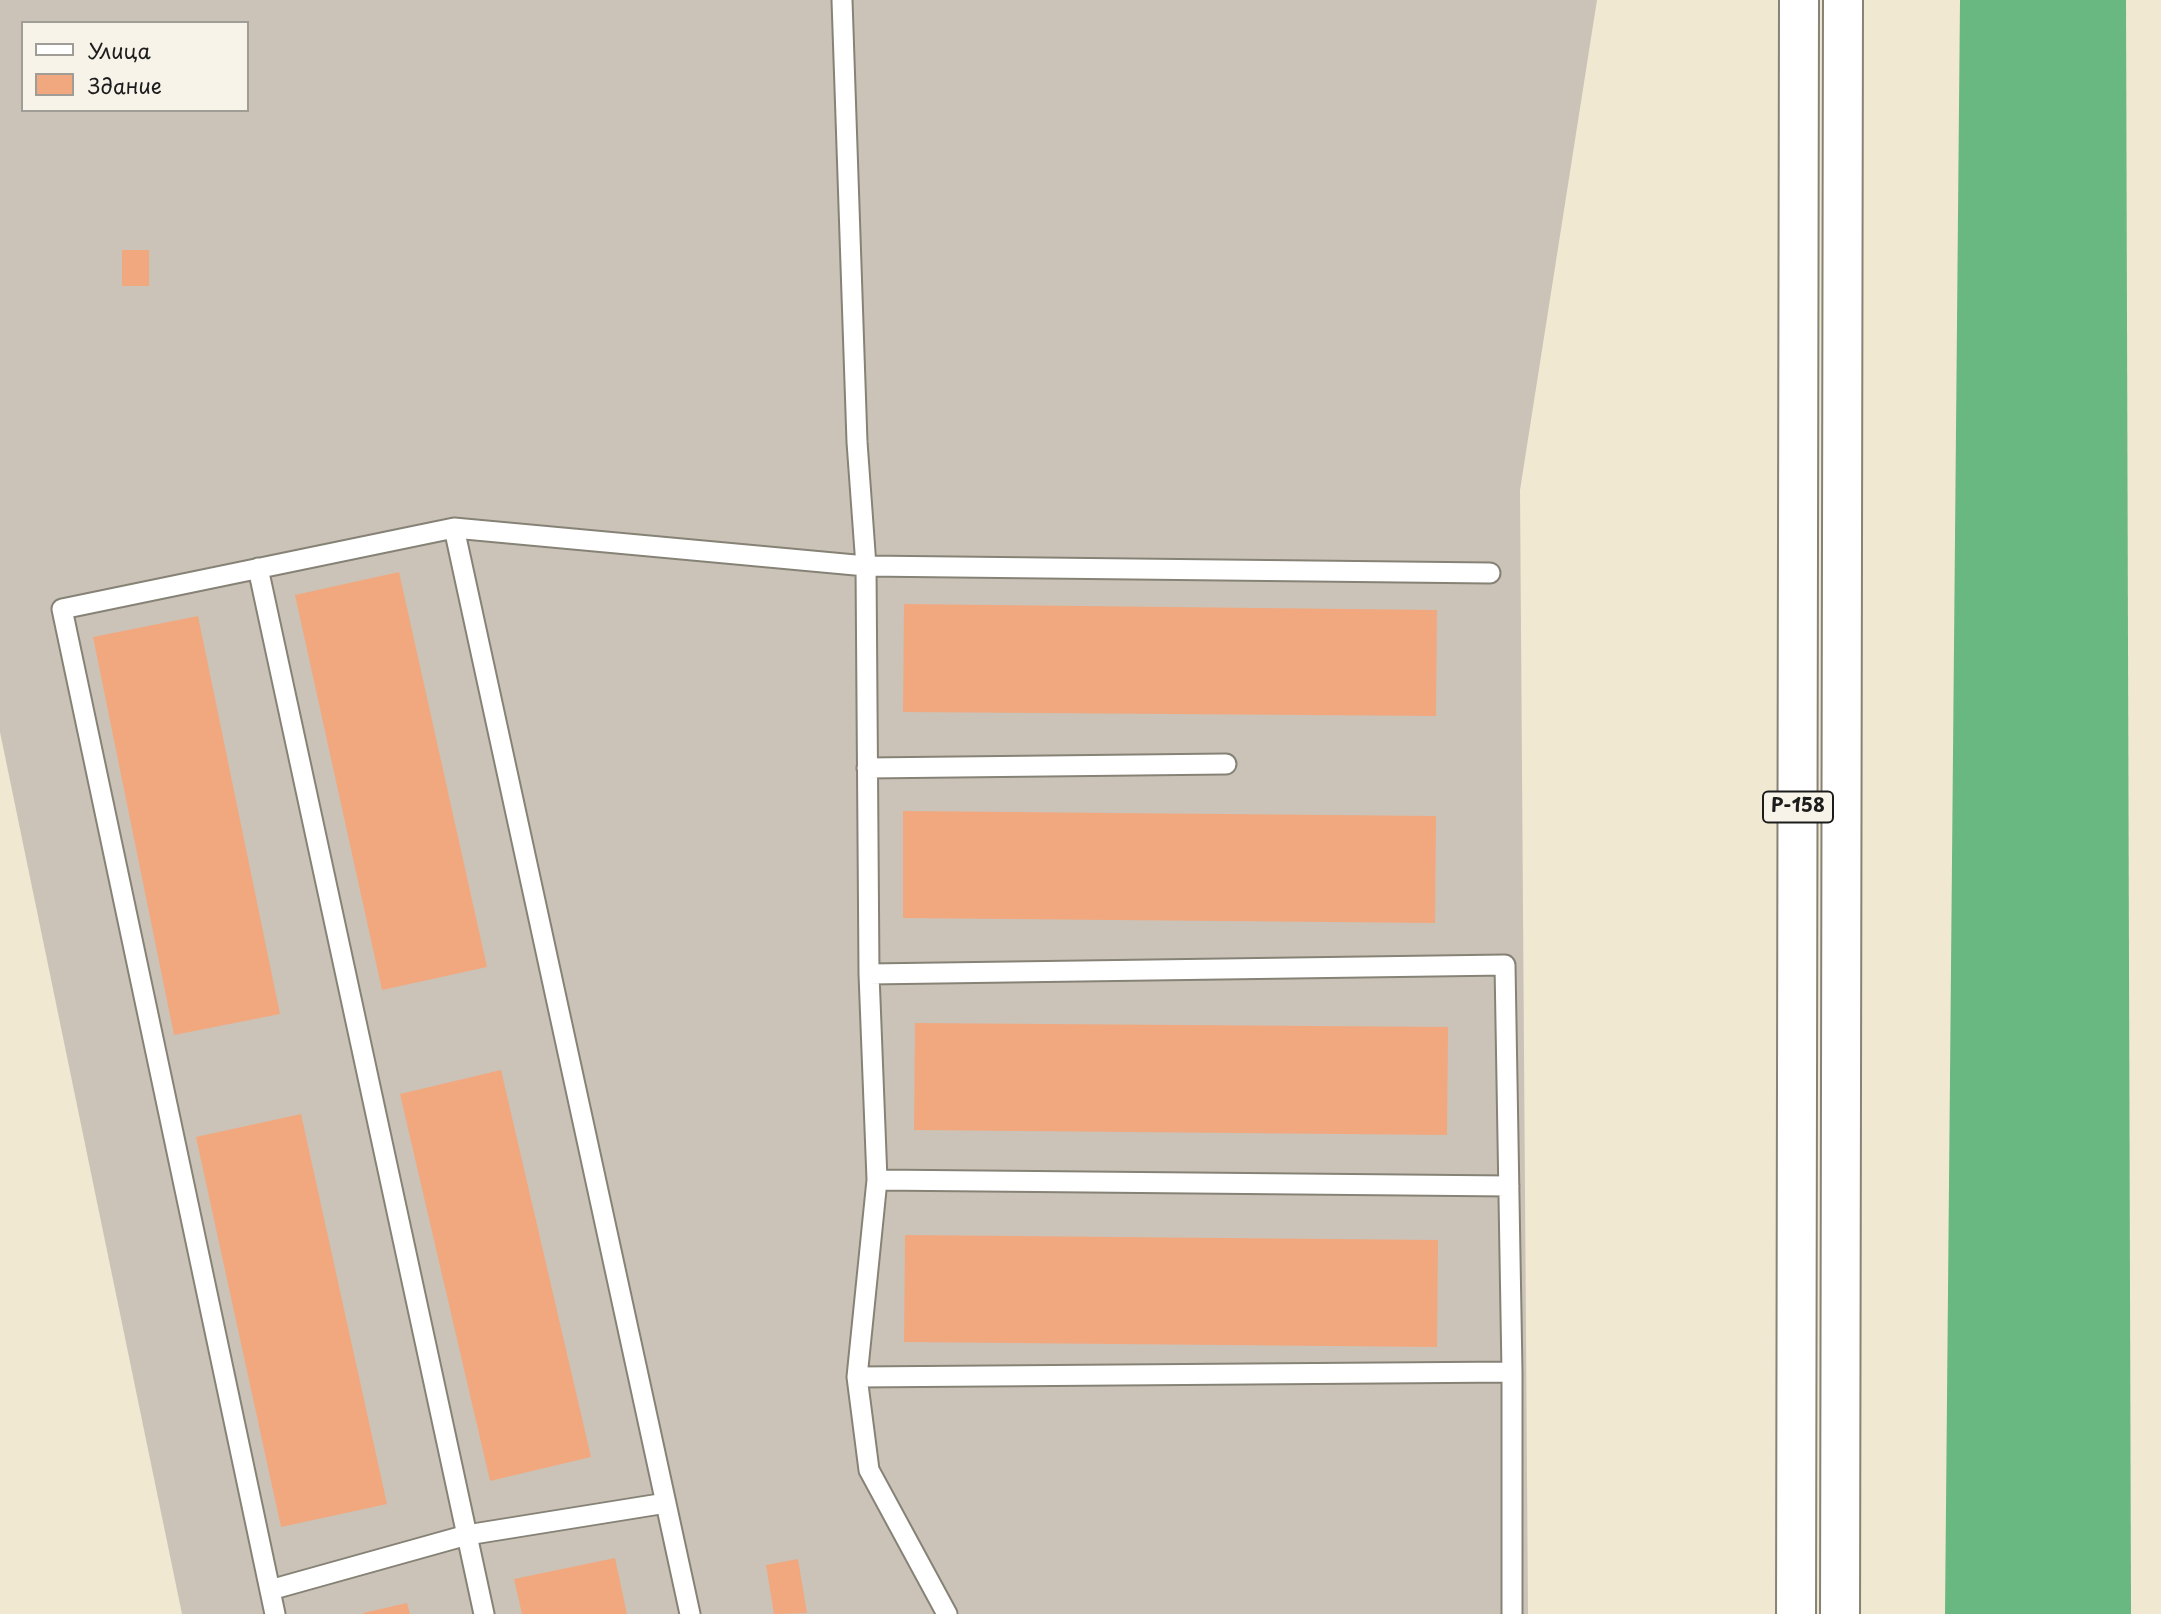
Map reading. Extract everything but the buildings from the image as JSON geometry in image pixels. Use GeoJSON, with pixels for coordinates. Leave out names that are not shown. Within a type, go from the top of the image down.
{"type":"FeatureCollection","features":[{"type":"Feature","properties":{"kind":"main road","name":"Р-158"},"geometry":{"type":"LineString","coordinates":[[1796,1614],[1799,0]]}},
{"type":"Feature","properties":{"kind":"main road","name":"Р-158"},"geometry":{"type":"LineString","coordinates":[[1840,1614],[1843,0]]}},
{"type":"Feature","properties":{"kind":"lane"},"geometry":{"type":"LineString","coordinates":[[842,0],[857,442],[866,566],[869,974],[877,1180],[857,1377],[869,1470],[947,1614]]}},
{"type":"Feature","properties":{"kind":"lane"},"geometry":{"type":"LineString","coordinates":[[454,528],[690,1614]]}},
{"type":"Feature","properties":{"kind":"lane"},"geometry":{"type":"LineString","coordinates":[[275,1614],[62,609],[454,528],[866,566],[1490,573]]}},
{"type":"Feature","properties":{"kind":"lane"},"geometry":{"type":"LineString","coordinates":[[258,568],[484,1614]]}},
{"type":"Feature","properties":{"kind":"lane"},"geometry":{"type":"LineString","coordinates":[[867,768],[1226,764]]}},
{"type":"Feature","properties":{"kind":"lane"},"geometry":{"type":"LineString","coordinates":[[869,974],[1505,965],[1512,1373],[1511,1614]]}},
{"type":"Feature","properties":{"kind":"lane"},"geometry":{"type":"LineString","coordinates":[[877,1180],[1509,1185]]}},
{"type":"Feature","properties":{"kind":"lane"},"geometry":{"type":"LineString","coordinates":[[857,1377],[1512,1373]]}},
{"type":"Feature","properties":{"kind":"lane"},"geometry":{"type":"LineString","coordinates":[[270,1590],[467,1535],[666,1503]]}},
{"type":"Feature","properties":{"kind":"shaded area"},"geometry":{"type":"Polygon","coordinates":[[[0,0],[1597,0],[1520,490],[1528,1614],[182,1614],[0,732],[0,0]]]}},
{"type":"Feature","properties":{"kind":"green space"},"geometry":{"type":"Polygon","coordinates":[[[1960,0],[2126,0],[2131,1614],[1945,1614],[1960,0]]]}}]}
